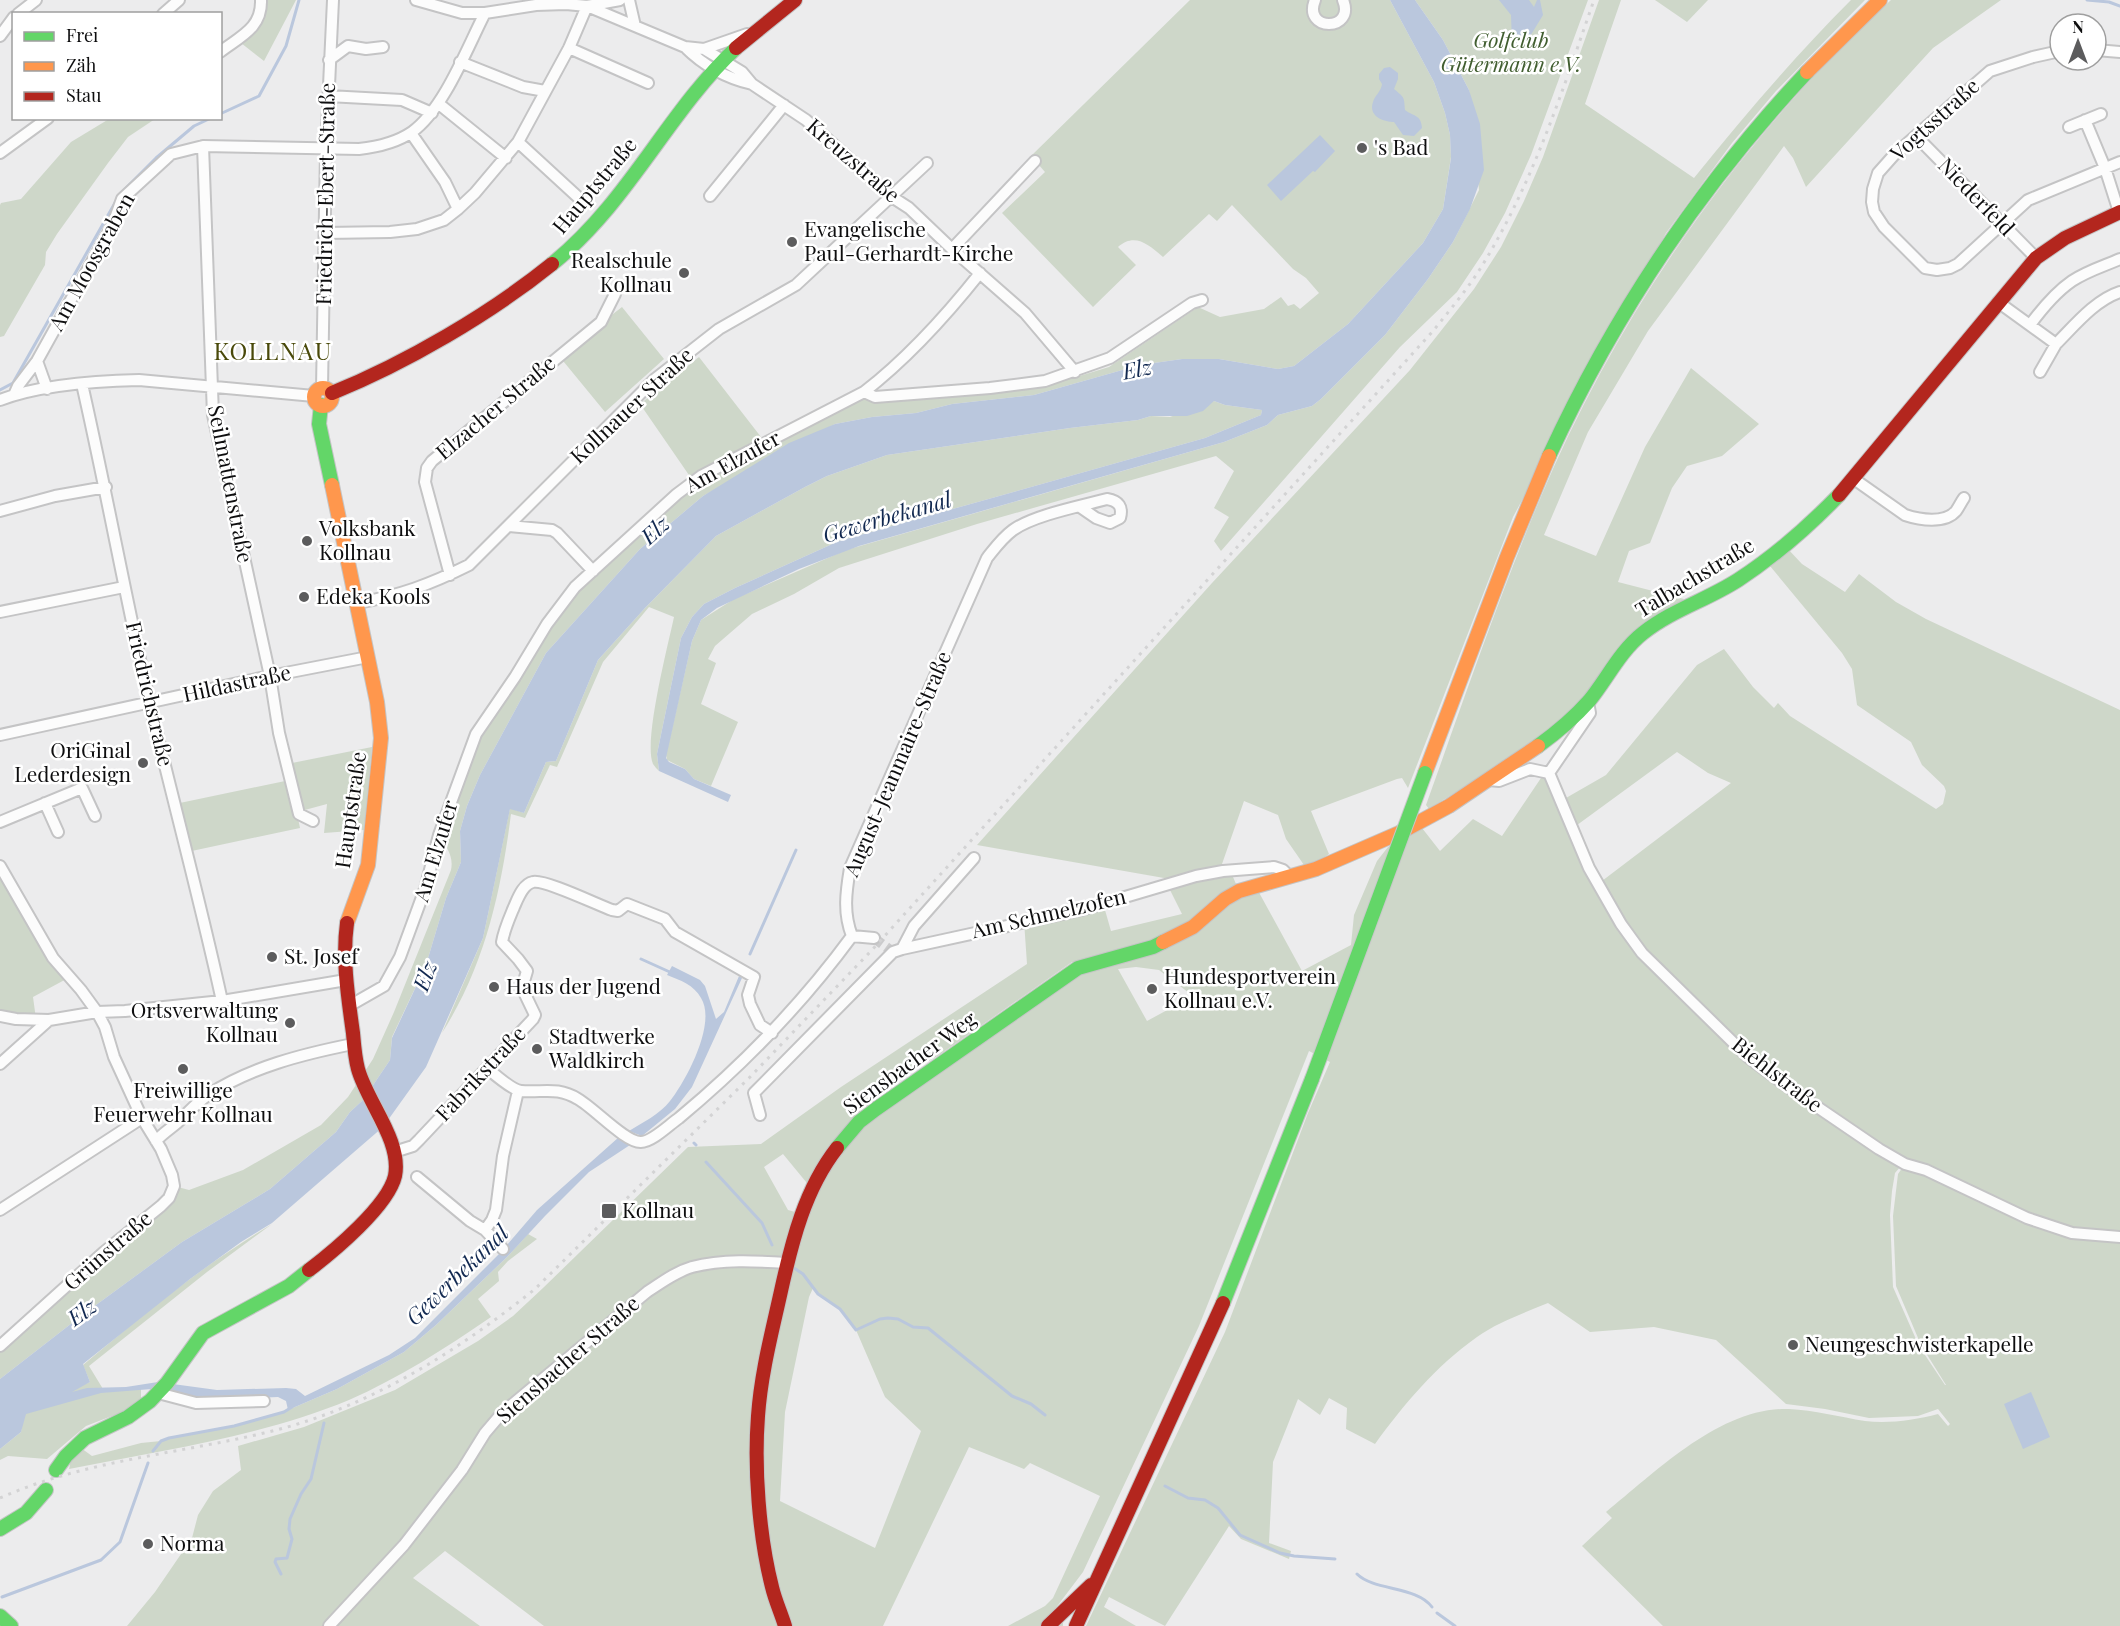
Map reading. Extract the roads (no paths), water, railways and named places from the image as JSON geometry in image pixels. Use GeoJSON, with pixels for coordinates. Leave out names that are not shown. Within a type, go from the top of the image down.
{"type":"FeatureCollection","features":[{"type":"Feature","properties":{"kind":"main road","name":"Hauptstraße"},"geometry":{"type":"LineString","coordinates":[[56,1470],[63,1457],[82,1438],[127,1418],[142,1408],[158,1393],[203,1333],[289,1286],[361,1224],[383,1200],[395,1175],[394,1152],[385,1127],[358,1070],[346,980],[344,944],[353,902],[368,865],[381,738],[377,702],[319,424],[322,396],[374,375],[481,316],[541,275],[601,217],[720,65],[755,31],[795,0]]}},
{"type":"Feature","properties":{"kind":"main road"},"geometry":{"type":"LineString","coordinates":[[1076,1626],[1220,1310],[1312,1079],[1488,607],[1562,428],[1617,328],[1672,238],[1737,152],[1815,63],[1880,0]]}},
{"type":"Feature","properties":{"kind":"main road","name":"Talbachstraße"},"geometry":{"type":"LineString","coordinates":[[1290,877],[1347,857],[1449,806],[1529,753],[1559,730],[1588,702],[1642,634],[1674,612],[1736,581],[1782,549],[1822,512],[1854,479],[1899,426],[2036,258],[2065,238],[2119,212]]}},
{"type":"Feature","properties":{"kind":"main road","name":"Siensbacher Weg"},"geometry":{"type":"LineString","coordinates":[[785,1626],[772,1588],[764,1545],[757,1471],[758,1416],[765,1362],[787,1263],[811,1188],[829,1158],[846,1136],[868,1115],[1078,968],[1161,944],[1193,927],[1225,899],[1239,891],[1290,877]]}},
{"type":"Feature","properties":{"kind":"main road"},"geometry":{"type":"LineString","coordinates":[[0,1529],[27,1513],[46,1490]]}},
{"type":"Feature","properties":{"kind":"main road"},"geometry":{"type":"LineString","coordinates":[[1048,1626],[1098,1580]]}},
{"type":"Feature","properties":{"kind":"main road"},"geometry":{"type":"LineString","coordinates":[[0,1616],[11,1626]]}},
{"type":"Feature","properties":{"kind":"street"},"geometry":{"type":"LineString","coordinates":[[21,12],[36,0]]}},
{"type":"Feature","properties":{"kind":"street"},"geometry":{"type":"LineString","coordinates":[[165,12],[179,0]]}},
{"type":"Feature","properties":{"kind":"street"},"geometry":{"type":"LineString","coordinates":[[222,50],[253,27],[259,19],[261,0]]}},
{"type":"Feature","properties":{"kind":"street","name":"Friedrich-Ebert-Straße"},"geometry":{"type":"LineString","coordinates":[[322,396],[326,150],[333,0]]}},
{"type":"Feature","properties":{"kind":"street"},"geometry":{"type":"LineString","coordinates":[[416,0],[462,13],[485,13],[536,5],[586,6],[620,0]]}},
{"type":"Feature","properties":{"kind":"street"},"geometry":{"type":"LineString","coordinates":[[629,0],[635,26]]}},
{"type":"Feature","properties":{"kind":"street"},"geometry":{"type":"LineString","coordinates":[[1315,0],[1312,9],[1314,16],[1319,21],[1329,24],[1336,23],[1344,16],[1343,0]]}},
{"type":"Feature","properties":{"kind":"street"},"geometry":{"type":"LineString","coordinates":[[586,6],[685,47],[704,49],[755,31]]}},
{"type":"Feature","properties":{"kind":"street"},"geometry":{"type":"LineString","coordinates":[[326,233],[390,232],[417,229],[444,220],[475,194],[518,142],[568,48],[586,6]]}},
{"type":"Feature","properties":{"kind":"street","name":"Am Moosgraben"},"geometry":{"type":"LineString","coordinates":[[14,395],[37,361],[113,224],[122,199],[171,154],[203,146],[326,150],[380,147],[411,133],[435,108],[485,13]]}},
{"type":"Feature","properties":{"kind":"street"},"geometry":{"type":"LineString","coordinates":[[0,36],[12,20]]}},
{"type":"Feature","properties":{"kind":"street"},"geometry":{"type":"LineString","coordinates":[[329,60],[348,46],[366,49],[383,47]]}},
{"type":"Feature","properties":{"kind":"street"},"geometry":{"type":"LineString","coordinates":[[685,47],[698,60],[720,65]]}},
{"type":"Feature","properties":{"kind":"street"},"geometry":{"type":"LineString","coordinates":[[568,48],[648,83]]}},
{"type":"Feature","properties":{"kind":"street"},"geometry":{"type":"LineString","coordinates":[[704,49],[720,65]]}},
{"type":"Feature","properties":{"kind":"street","name":"Vogtsstraße"},"geometry":{"type":"LineString","coordinates":[[2002,224],[1958,264],[1937,270],[1925,268],[1884,227],[1874,212],[1872,189],[1878,173],[1894,154],[1990,71],[2048,54]]}},
{"type":"Feature","properties":{"kind":"street"},"geometry":{"type":"LineString","coordinates":[[460,62],[523,87],[545,90]]}},
{"type":"Feature","properties":{"kind":"street","name":"Kreuzstraße"},"geometry":{"type":"LineString","coordinates":[[720,65],[742,72],[752,84],[806,120],[892,198],[909,208],[1025,313],[1075,372]]}},
{"type":"Feature","properties":{"kind":"street"},"geometry":{"type":"LineString","coordinates":[[328,96],[402,100],[435,108],[506,158]]}},
{"type":"Feature","properties":{"kind":"street"},"geometry":{"type":"LineString","coordinates":[[710,196],[784,105]]}},
{"type":"Feature","properties":{"kind":"street"},"geometry":{"type":"LineString","coordinates":[[2069,127],[2101,114]]}},
{"type":"Feature","properties":{"kind":"street"},"geometry":{"type":"LineString","coordinates":[[0,153],[45,120]]}},
{"type":"Feature","properties":{"kind":"street"},"geometry":{"type":"LineString","coordinates":[[2085,120],[2105,168],[2119,212]]}},
{"type":"Feature","properties":{"kind":"street"},"geometry":{"type":"LineString","coordinates":[[411,133],[444,182],[458,208]]}},
{"type":"Feature","properties":{"kind":"street","name":"Niederfeld"},"geometry":{"type":"LineString","coordinates":[[1916,136],[2036,258]]}},
{"type":"Feature","properties":{"kind":"street"},"geometry":{"type":"LineString","coordinates":[[518,142],[580,199]]}},
{"type":"Feature","properties":{"kind":"street","name":"Seilmattenstraße"},"geometry":{"type":"LineString","coordinates":[[203,146],[215,425],[298,814],[313,821]]}},
{"type":"Feature","properties":{"kind":"street"},"geometry":{"type":"LineString","coordinates":[[952,249],[1035,161]]}},
{"type":"Feature","properties":{"kind":"street"},"geometry":{"type":"LineString","coordinates":[[2002,224],[2028,200],[2037,195],[2120,162]]}},
{"type":"Feature","properties":{"kind":"street","name":"Kollnauer Straße"},"geometry":{"type":"LineString","coordinates":[[357,603],[384,598],[434,583],[469,565],[655,379],[719,329],[796,285],[927,163]]}},
{"type":"Feature","properties":{"kind":"street"},"geometry":{"type":"LineString","coordinates":[[2030,326],[2044,307],[2071,282],[2120,259]]}},
{"type":"Feature","properties":{"kind":"street","name":"Am Elzufer"},"geometry":{"type":"LineString","coordinates":[[349,1006],[384,986],[400,957],[425,889],[439,835],[476,734],[515,677],[547,624],[575,587],[677,494],[701,476],[864,392],[886,375],[940,322],[980,273]]}},
{"type":"Feature","properties":{"kind":"street"},"geometry":{"type":"LineString","coordinates":[[2040,372],[2056,344],[2081,318],[2112,294],[2120,292]]}},
{"type":"Feature","properties":{"kind":"street","name":"Elzacher Straße"},"geometry":{"type":"LineString","coordinates":[[450,575],[425,482],[427,468],[432,461],[601,322],[615,294]]}},
{"type":"Feature","properties":{"kind":"street"},"geometry":{"type":"LineString","coordinates":[[864,392],[875,397],[1014,386],[1045,381],[1110,358],[1192,303],[1202,300]]}},
{"type":"Feature","properties":{"kind":"street"},"geometry":{"type":"LineString","coordinates":[[1998,302],[2056,344]]}},
{"type":"Feature","properties":{"kind":"street"},"geometry":{"type":"LineString","coordinates":[[37,361],[47,389]]}},
{"type":"Feature","properties":{"kind":"street"},"geometry":{"type":"LineString","coordinates":[[0,400],[47,389],[139,380],[322,396]]}},
{"type":"Feature","properties":{"kind":"street","name":"Friedrichstraße"},"geometry":{"type":"LineString","coordinates":[[82,384],[106,487],[124,587],[150,703],[222,1001]]}},
{"type":"Feature","properties":{"kind":"street"},"geometry":{"type":"LineString","coordinates":[[1854,479],[1905,515],[1914,518],[1933,519],[1947,516],[1955,512],[1964,498]]}},
{"type":"Feature","properties":{"kind":"street"},"geometry":{"type":"LineString","coordinates":[[0,511],[56,496],[106,487]]}},
{"type":"Feature","properties":{"kind":"street","name":"August-Jeanmaire-Straße"},"geometry":{"type":"LineString","coordinates":[[852,936],[847,922],[845,904],[850,868],[987,558],[1001,540],[1015,528],[1080,507]]}},
{"type":"Feature","properties":{"kind":"street"},"geometry":{"type":"LineString","coordinates":[[509,526],[552,530],[593,571]]}},
{"type":"Feature","properties":{"kind":"street"},"geometry":{"type":"LineString","coordinates":[[0,612],[124,587]]}},
{"type":"Feature","properties":{"kind":"street","name":"Hildastraße"},"geometry":{"type":"LineString","coordinates":[[0,735],[368,657]]}},
{"type":"Feature","properties":{"kind":"street"},"geometry":{"type":"LineString","coordinates":[[1487,780],[1499,781],[1530,769],[1549,773],[1590,712],[1588,702]]}},
{"type":"Feature","properties":{"kind":"street","name":"Biehlstraße"},"geometry":{"type":"LineString","coordinates":[[1549,773],[1589,868],[1621,924],[1642,953],[1749,1058],[1806,1100],[1905,1164],[1926,1170],[2027,1218],[2072,1233],[2120,1237]]}},
{"type":"Feature","properties":{"kind":"street"},"geometry":{"type":"LineString","coordinates":[[0,822],[82,788],[95,816]]}},
{"type":"Feature","properties":{"kind":"street"},"geometry":{"type":"LineString","coordinates":[[45,803],[58,832]]}},
{"type":"Feature","properties":{"kind":"street","name":"Am Schmelzofen"},"geometry":{"type":"LineString","coordinates":[[902,949],[914,926],[974,858]]}},
{"type":"Feature","properties":{"kind":"street","name":"Grünstraße"},"geometry":{"type":"LineString","coordinates":[[0,866],[53,958],[97,1012],[105,1027],[114,1057],[172,1175],[174,1186],[169,1198],[0,1346]]}},
{"type":"Feature","properties":{"kind":"street","name":"Am Schmelzofen"},"geometry":{"type":"LineString","coordinates":[[760,1115],[754,1093],[893,952],[1081,910],[1196,876],[1263,867],[1283,870],[1290,877]]}},
{"type":"Feature","properties":{"kind":"street","name":"Fabrikstraße"},"geometry":{"type":"LineString","coordinates":[[394,1152],[413,1146],[535,1015],[522,988],[526,971],[502,942],[503,932],[520,894],[527,885],[535,881],[546,883],[612,910],[618,911],[627,904],[665,918],[675,932],[754,976],[748,995],[750,1004],[760,1026],[772,1033]]}},
{"type":"Feature","properties":{"kind":"street"},"geometry":{"type":"LineString","coordinates":[[487,1068],[518,1091],[545,1089],[577,1098],[593,1108],[623,1135],[634,1142],[645,1143],[708,1094],[772,1033],[826,971],[852,936],[874,938]]}},
{"type":"Feature","properties":{"kind":"street"},"geometry":{"type":"LineString","coordinates":[[0,1016],[49,1020],[97,1012],[222,1001],[346,980]]}},
{"type":"Feature","properties":{"kind":"street"},"geometry":{"type":"LineString","coordinates":[[0,1064],[49,1020]]}},
{"type":"Feature","properties":{"kind":"street"},"geometry":{"type":"LineString","coordinates":[[156,1141],[208,1095],[249,1072],[330,1048],[353,1044]]}},
{"type":"Feature","properties":{"kind":"street"},"geometry":{"type":"LineString","coordinates":[[485,1230],[496,1210],[503,1156],[518,1091]]}},
{"type":"Feature","properties":{"kind":"street"},"geometry":{"type":"LineString","coordinates":[[0,1210],[142,1118]]}},
{"type":"Feature","properties":{"kind":"street"},"geometry":{"type":"LineString","coordinates":[[417,1177],[470,1221],[485,1230],[503,1249]]}},
{"type":"Feature","properties":{"kind":"street","name":"Siensbacher Straße"},"geometry":{"type":"LineString","coordinates":[[329,1626],[404,1545],[462,1470],[485,1433],[502,1413],[647,1292],[669,1277],[692,1268],[741,1261],[787,1263]]}},
{"type":"Feature","properties":{"kind":"street"},"geometry":{"type":"LineString","coordinates":[[158,1393],[196,1403],[264,1401]]}},
{"type":"Feature","properties":{"kind":"water","name":"Elz"},"geometry":{"type":"Polygon","coordinates":[[[1390,0],[1415,0],[1443,40],[1469,90],[1480,124],[1484,170],[1470,209],[1453,242],[1385,335],[1312,406],[1278,415],[1267,425],[1224,442],[859,546],[799,569],[717,608],[701,620],[692,641],[666,758],[669,762],[685,769],[694,779],[731,795],[728,802],[659,771],[657,754],[681,638],[692,617],[704,604],[839,541],[1205,438],[1261,415],[1262,410],[1225,405],[1214,401],[1203,411],[1187,416],[1151,416],[1138,420],[887,455],[827,476],[716,536],[598,660],[556,761],[546,762],[524,813],[510,809],[483,938],[426,1067],[383,1127],[272,1223],[190,1279],[83,1364],[90,1382],[72,1392],[87,1388],[126,1387],[158,1382],[217,1390],[286,1388],[296,1389],[305,1396],[389,1355],[415,1338],[501,1252],[537,1210],[619,1137],[630,1145],[589,1172],[507,1257],[436,1325],[404,1352],[337,1389],[288,1410],[286,1401],[278,1397],[227,1399],[152,1389],[101,1393],[26,1414],[21,1432],[0,1449],[0,1379],[182,1242],[270,1189],[336,1132],[350,1112],[363,1100],[390,1060],[392,1038],[426,965],[446,898],[461,862],[460,831],[467,806],[480,775],[546,653],[640,549],[703,496],[789,443],[835,424],[872,417],[916,413],[952,404],[1034,395],[1140,365],[1182,359],[1219,359],[1278,369],[1294,366],[1348,324],[1423,243],[1443,209],[1451,158],[1450,135],[1434,82],[1390,0]]]}},
{"type":"Feature","properties":{"kind":"water"},"geometry":{"type":"Polygon","coordinates":[[[1499,0],[1529,0],[1534,7],[1537,0],[1540,0],[1543,15],[1523,48],[1518,49],[1512,44],[1511,15],[1499,0]]]}},
{"type":"Feature","properties":{"kind":"water"},"geometry":{"type":"Polygon","coordinates":[[[1390,67],[1398,73],[1394,89],[1403,98],[1405,110],[1419,118],[1421,123],[1422,128],[1414,136],[1403,135],[1394,122],[1381,119],[1373,111],[1373,102],[1382,84],[1379,74],[1384,68],[1390,67]]]}},
{"type":"Feature","properties":{"kind":"water"},"geometry":{"type":"Polygon","coordinates":[[[1320,135],[1335,151],[1315,172],[1313,171],[1281,201],[1267,185],[1320,135]]]}},
{"type":"Feature","properties":{"kind":"water"},"geometry":{"type":"Polygon","coordinates":[[[672,966],[700,980],[705,986],[716,1019],[724,1012],[739,976],[742,978],[692,1087],[675,1109],[642,1136],[629,1131],[661,1110],[677,1092],[698,1051],[705,1022],[705,1009],[698,993],[667,975],[672,966]]]}},
{"type":"Feature","properties":{"kind":"water"},"geometry":{"type":"Polygon","coordinates":[[[2031,1392],[2050,1437],[2023,1449],[2004,1404],[2031,1392]]]}},
{"type":"Feature","properties":{"kind":"waterway"},"geometry":{"type":"LineString","coordinates":[[222,113],[259,96],[286,46],[299,0]]}},
{"type":"Feature","properties":{"kind":"waterway"},"geometry":{"type":"LineString","coordinates":[[2087,0],[2109,2],[2120,6]]}},
{"type":"Feature","properties":{"kind":"waterway"},"geometry":{"type":"LineString","coordinates":[[0,390],[13,383],[120,194],[156,158],[194,126],[207,120]]}},
{"type":"Feature","properties":{"kind":"waterway","name":"Gewerbekanal"},"geometry":{"type":"LineString","coordinates":[[750,954],[796,850]]}},
{"type":"Feature","properties":{"kind":"waterway","name":"Gewerbekanal"},"geometry":{"type":"LineString","coordinates":[[641,959],[672,973]]}},
{"type":"Feature","properties":{"kind":"waterway"},"geometry":{"type":"LineString","coordinates":[[706,1162],[762,1223],[772,1245]]}},
{"type":"Feature","properties":{"kind":"waterway"},"geometry":{"type":"LineString","coordinates":[[794,1268],[803,1274],[818,1294],[840,1309],[856,1330],[880,1319],[888,1318],[898,1319],[913,1327],[928,1328],[1012,1396],[1031,1404],[1045,1415]]}},
{"type":"Feature","properties":{"kind":"waterway","name":"Gewerbekanal"},"geometry":{"type":"LineString","coordinates":[[153,1451],[161,1441],[169,1438],[234,1426],[284,1412],[292,1407]]}},
{"type":"Feature","properties":{"kind":"waterway"},"geometry":{"type":"LineString","coordinates":[[281,1574],[275,1562],[276,1559],[287,1558],[292,1539],[289,1529],[290,1519],[301,1494],[311,1479],[324,1423]]}},
{"type":"Feature","properties":{"kind":"waterway","name":"Gewerbekanal"},"geometry":{"type":"LineString","coordinates":[[2,1597],[101,1560],[120,1542],[148,1463]]}},
{"type":"Feature","properties":{"kind":"waterway"},"geometry":{"type":"LineString","coordinates":[[1165,1486],[1188,1498],[1205,1500],[1218,1508],[1240,1535],[1280,1553],[1335,1559]]}},
{"type":"Feature","properties":{"kind":"waterway"},"geometry":{"type":"LineString","coordinates":[[1357,1574],[1374,1583],[1416,1595],[1432,1607]]}},
{"type":"Feature","properties":{"kind":"waterway"},"geometry":{"type":"LineString","coordinates":[[1437,1613],[1455,1626]]}},
{"type":"Feature","properties":{"kind":"tunnel"},"geometry":{"type":"LineString","coordinates":[[874,938],[893,952]]}},
{"type":"Feature","properties":{"kind":"railway"},"geometry":{"type":"LineString","coordinates":[[0,1498],[64,1475],[130,1459],[264,1433],[338,1410],[441,1357],[505,1313],[535,1289],[749,1078],[871,951],[1433,331],[1480,269],[1515,205],[1544,138],[1594,0]]}},
{"type":"Feature","properties":{"kind":"place","name":"'s Bad"},"geometry":{"type":"Point","coordinates":[1362,148]}},
{"type":"Feature","properties":{"kind":"place","name":"Evangelische Paul-Gerhardt-Kirche"},"geometry":{"type":"Point","coordinates":[792,242]}},
{"type":"Feature","properties":{"kind":"place","name":"Realschule Kollnau"},"geometry":{"type":"Point","coordinates":[684,273]}},
{"type":"Feature","properties":{"kind":"place","name":"Volksbank Kollnau"},"geometry":{"type":"Point","coordinates":[307,541]}},
{"type":"Feature","properties":{"kind":"place","name":"Edeka Kools"},"geometry":{"type":"Point","coordinates":[304,597]}},
{"type":"Feature","properties":{"kind":"place","name":"OriGinal Lederdesign"},"geometry":{"type":"Point","coordinates":[143,763]}},
{"type":"Feature","properties":{"kind":"place","name":"St. Josef"},"geometry":{"type":"Point","coordinates":[272,957]}},
{"type":"Feature","properties":{"kind":"place","name":"Haus der Jugend"},"geometry":{"type":"Point","coordinates":[494,987]}},
{"type":"Feature","properties":{"kind":"place","name":"Hundesportverein Kollnau e.V."},"geometry":{"type":"Point","coordinates":[1152,989]}},
{"type":"Feature","properties":{"kind":"place","name":"Ortsverwaltung Kollnau"},"geometry":{"type":"Point","coordinates":[290,1023]}},
{"type":"Feature","properties":{"kind":"place","name":"Stadtwerke Waldkirch"},"geometry":{"type":"Point","coordinates":[537,1049]}},
{"type":"Feature","properties":{"kind":"place","name":"Freiwillige Feuerwehr Kollnau"},"geometry":{"type":"Point","coordinates":[183,1069]}},
{"type":"Feature","properties":{"kind":"place","name":"Kollnau"},"geometry":{"type":"Point","coordinates":[609,1211]}},
{"type":"Feature","properties":{"kind":"place","name":"Neungeschwisterkapelle"},"geometry":{"type":"Point","coordinates":[1793,1345]}},
{"type":"Feature","properties":{"kind":"place","name":"Norma"},"geometry":{"type":"Point","coordinates":[148,1544]}},
{"type":"Feature","properties":{"kind":"district","name":"KOLLNAU"},"geometry":{"type":"Point","coordinates":[273,352]}},
{"type":"Feature","properties":{"kind":"park label","name":"Golfclub Gütermann e.V."},"geometry":{"type":"Point","coordinates":[1511,53]}}]}
